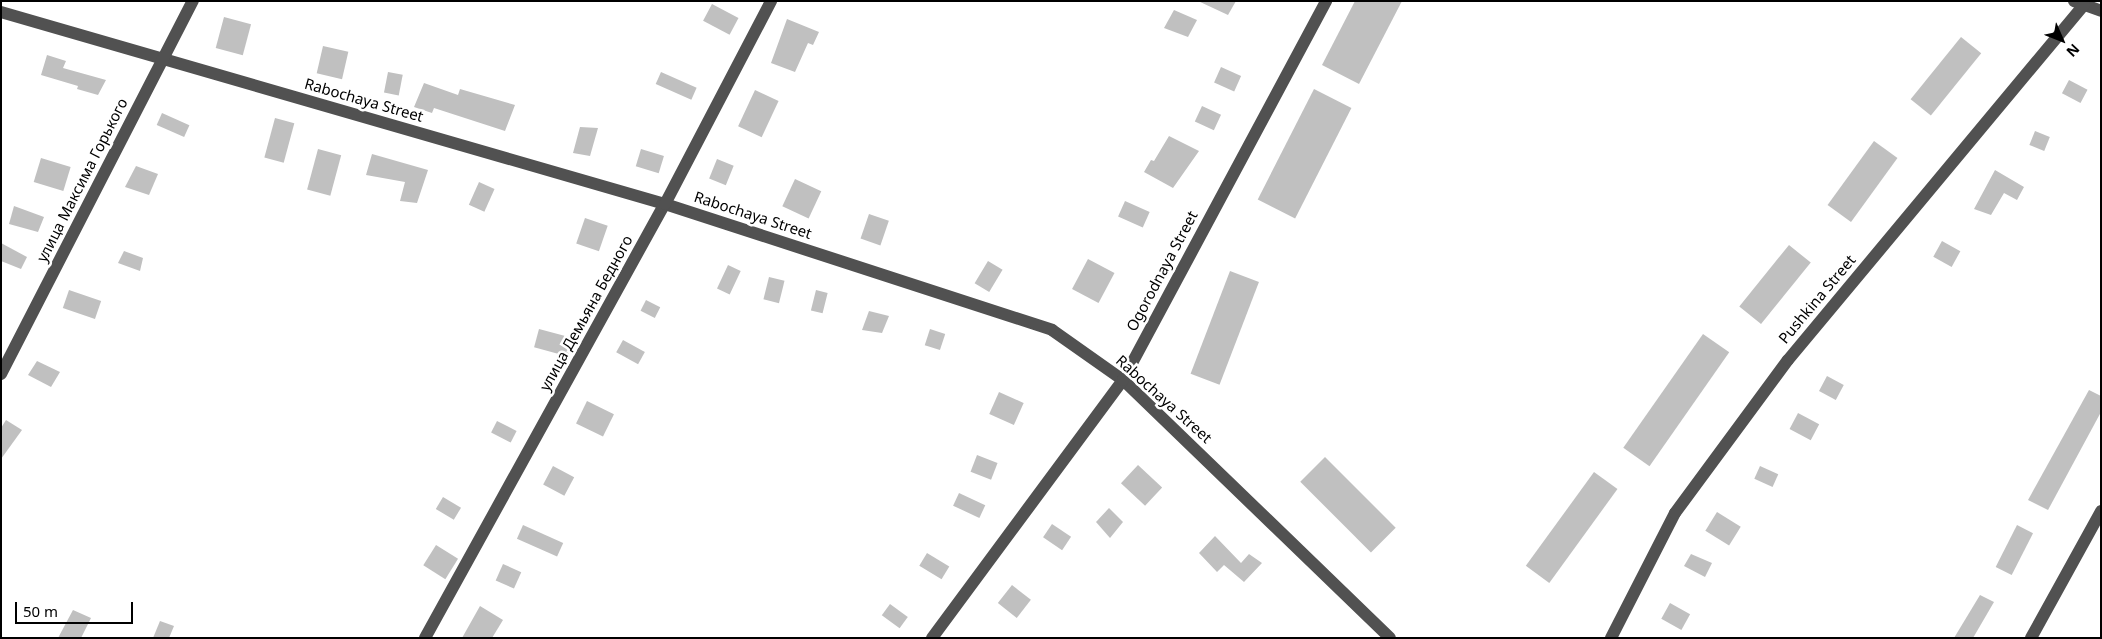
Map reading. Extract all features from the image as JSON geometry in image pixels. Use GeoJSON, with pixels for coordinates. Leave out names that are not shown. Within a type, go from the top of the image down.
{"type":"FeatureCollection","features":[{"type":"Feature","properties":{"kind":"street","name":"улица Максима Горького"},"geometry":{"type":"LineString","coordinates":[[1,374],[193,1]]}},
{"type":"Feature","properties":{"kind":"street","name":"улица Демьяна Бедного"},"geometry":{"type":"LineString","coordinates":[[425,638],[665,204],[771,1]]}},
{"type":"Feature","properties":{"kind":"street","name":"Ogorodnaya Street"},"geometry":{"type":"LineString","coordinates":[[932,638],[1123,380],[1326,1]]}},
{"type":"Feature","properties":{"kind":"street"},"geometry":{"type":"LineString","coordinates":[[2079,3],[2101,11]]}},
{"type":"Feature","properties":{"kind":"street","name":"Pushkina Street"},"geometry":{"type":"LineString","coordinates":[[1611,638],[1674,513],[1788,360],[2079,3]]}},
{"type":"Feature","properties":{"kind":"street","name":"Rabochaya Street"},"geometry":{"type":"LineString","coordinates":[[1,12],[665,204],[1052,330],[1123,380],[1390,638]]}},
{"type":"Feature","properties":{"kind":"street"},"geometry":{"type":"LineString","coordinates":[[2031,638],[2101,511]]}},
{"type":"Feature","properties":{"kind":"building"},"geometry":{"type":"Polygon","coordinates":[[[1198,1],[1236,1],[1228,15],[1198,1]]]}},
{"type":"Feature","properties":{"kind":"building"},"geometry":{"type":"Polygon","coordinates":[[[1355,1],[1402,1],[1359,84],[1322,65],[1355,1]]]}},
{"type":"Feature","properties":{"kind":"building"},"geometry":{"type":"Polygon","coordinates":[[[712,4],[738,18],[730,35],[703,21],[712,4]]]}},
{"type":"Feature","properties":{"kind":"building"},"geometry":{"type":"Polygon","coordinates":[[[1174,10],[1197,20],[1188,37],[1164,28],[1174,10]]]}},
{"type":"Feature","properties":{"kind":"building"},"geometry":{"type":"Polygon","coordinates":[[[224,17],[251,24],[243,55],[216,48],[224,17]]]}},
{"type":"Feature","properties":{"kind":"building"},"geometry":{"type":"Polygon","coordinates":[[[787,19],[819,32],[813,45],[808,43],[795,72],[771,63],[787,19]]]}},
{"type":"Feature","properties":{"kind":"building"},"geometry":{"type":"Polygon","coordinates":[[[1961,37],[1981,53],[1931,116],[1911,99],[1961,37]]]}},
{"type":"Feature","properties":{"kind":"building"},"geometry":{"type":"Polygon","coordinates":[[[323,46],[348,52],[342,79],[317,73],[323,46]]]}},
{"type":"Feature","properties":{"kind":"building"},"geometry":{"type":"Polygon","coordinates":[[[47,55],[66,61],[63,68],[106,80],[98,95],[77,89],[78,86],[41,75],[47,55]]]}},
{"type":"Feature","properties":{"kind":"building"},"geometry":{"type":"Polygon","coordinates":[[[1221,67],[1241,76],[1234,91],[1214,83],[1221,67]]]}},
{"type":"Feature","properties":{"kind":"building"},"geometry":{"type":"Polygon","coordinates":[[[388,72],[403,75],[399,95],[384,93],[388,72]]]}},
{"type":"Feature","properties":{"kind":"building"},"geometry":{"type":"Polygon","coordinates":[[[661,72],[697,88],[691,100],[656,84],[661,72]]]}},
{"type":"Feature","properties":{"kind":"building"},"geometry":{"type":"Polygon","coordinates":[[[2069,80],[2088,90],[2080,103],[2062,93],[2069,80]]]}},
{"type":"Feature","properties":{"kind":"building"},"geometry":{"type":"Polygon","coordinates":[[[424,83],[458,95],[460,89],[515,105],[505,131],[434,108],[432,113],[414,107],[424,83]]]}},
{"type":"Feature","properties":{"kind":"building"},"geometry":{"type":"Polygon","coordinates":[[[1314,89],[1351,108],[1295,219],[1258,199],[1314,89]]]}},
{"type":"Feature","properties":{"kind":"building"},"geometry":{"type":"Polygon","coordinates":[[[755,90],[779,101],[762,137],[738,126],[755,90]]]}},
{"type":"Feature","properties":{"kind":"building"},"geometry":{"type":"Polygon","coordinates":[[[1202,106],[1221,115],[1214,130],[1195,121],[1202,106]]]}},
{"type":"Feature","properties":{"kind":"building"},"geometry":{"type":"Polygon","coordinates":[[[162,113],[189,125],[184,137],[157,125],[162,113]]]}},
{"type":"Feature","properties":{"kind":"building"},"geometry":{"type":"Polygon","coordinates":[[[275,118],[294,123],[284,163],[264,158],[275,118]]]}},
{"type":"Feature","properties":{"kind":"building"},"geometry":{"type":"Polygon","coordinates":[[[580,127],[598,128],[590,156],[573,153],[580,127]]]}},
{"type":"Feature","properties":{"kind":"building"},"geometry":{"type":"Polygon","coordinates":[[[2035,131],[2050,137],[2044,151],[2029,145],[2035,131]]]}},
{"type":"Feature","properties":{"kind":"building"},"geometry":{"type":"Polygon","coordinates":[[[1169,136],[1199,151],[1173,188],[1144,172],[1151,160],[1154,161],[1169,136]]]}},
{"type":"Feature","properties":{"kind":"building"},"geometry":{"type":"Polygon","coordinates":[[[1874,141],[1897,158],[1851,222],[1828,205],[1874,141]]]}},
{"type":"Feature","properties":{"kind":"building"},"geometry":{"type":"Polygon","coordinates":[[[318,149],[341,155],[330,196],[307,190],[318,149]]]}},
{"type":"Feature","properties":{"kind":"building"},"geometry":{"type":"Polygon","coordinates":[[[641,149],[664,156],[659,173],[636,166],[641,149]]]}},
{"type":"Feature","properties":{"kind":"building"},"geometry":{"type":"Polygon","coordinates":[[[372,154],[428,170],[417,203],[400,201],[405,182],[366,175],[372,154]]]}},
{"type":"Feature","properties":{"kind":"building"},"geometry":{"type":"Polygon","coordinates":[[[41,158],[71,167],[63,191],[34,182],[41,158]]]}},
{"type":"Feature","properties":{"kind":"building"},"geometry":{"type":"Polygon","coordinates":[[[717,159],[734,166],[726,185],[709,178],[717,159]]]}},
{"type":"Feature","properties":{"kind":"building"},"geometry":{"type":"Polygon","coordinates":[[[136,166],[158,174],[149,195],[125,187],[136,166]]]}},
{"type":"Feature","properties":{"kind":"building"},"geometry":{"type":"Polygon","coordinates":[[[1995,170],[2024,187],[2017,200],[2004,193],[1991,215],[1974,209],[1995,170]]]}},
{"type":"Feature","properties":{"kind":"building"},"geometry":{"type":"Polygon","coordinates":[[[795,179],[821,191],[809,218],[782,206],[795,179]]]}},
{"type":"Feature","properties":{"kind":"building"},"geometry":{"type":"Polygon","coordinates":[[[479,182],[495,189],[484,212],[469,205],[479,182]]]}},
{"type":"Feature","properties":{"kind":"building"},"geometry":{"type":"Polygon","coordinates":[[[1125,201],[1150,212],[1143,228],[1118,217],[1125,201]]]}},
{"type":"Feature","properties":{"kind":"building"},"geometry":{"type":"Polygon","coordinates":[[[14,206],[44,217],[38,232],[9,224],[14,206]]]}},
{"type":"Feature","properties":{"kind":"building"},"geometry":{"type":"Polygon","coordinates":[[[869,214],[889,221],[880,245],[861,239],[869,214]]]}},
{"type":"Feature","properties":{"kind":"building"},"geometry":{"type":"Polygon","coordinates":[[[585,218],[608,226],[599,251],[576,244],[585,218]]]}},
{"type":"Feature","properties":{"kind":"building"},"geometry":{"type":"Polygon","coordinates":[[[1942,241],[1960,251],[1952,267],[1933,257],[1942,241]]]}},
{"type":"Feature","properties":{"kind":"building"},"geometry":{"type":"Polygon","coordinates":[[[1,243],[27,257],[21,269],[1,261],[1,243]]]}},
{"type":"Feature","properties":{"kind":"building"},"geometry":{"type":"Polygon","coordinates":[[[1789,245],[1811,263],[1761,324],[1739,306],[1789,245]]]}},
{"type":"Feature","properties":{"kind":"building"},"geometry":{"type":"Polygon","coordinates":[[[124,251],[143,258],[140,271],[118,263],[124,251]]]}},
{"type":"Feature","properties":{"kind":"building"},"geometry":{"type":"Polygon","coordinates":[[[1088,259],[1114,273],[1099,303],[1072,289],[1088,259]]]}},
{"type":"Feature","properties":{"kind":"building"},"geometry":{"type":"Polygon","coordinates":[[[988,261],[1003,270],[989,292],[975,283],[988,261]]]}},
{"type":"Feature","properties":{"kind":"building"},"geometry":{"type":"Polygon","coordinates":[[[728,265],[741,271],[730,294],[717,289],[728,265]]]}},
{"type":"Feature","properties":{"kind":"building"},"geometry":{"type":"Polygon","coordinates":[[[1230,271],[1259,282],[1220,385],[1191,374],[1230,271]]]}},
{"type":"Feature","properties":{"kind":"building"},"geometry":{"type":"Polygon","coordinates":[[[769,277],[785,281],[779,303],[763,299],[769,277]]]}},
{"type":"Feature","properties":{"kind":"building"},"geometry":{"type":"Polygon","coordinates":[[[69,290],[101,301],[95,319],[63,308],[69,290]]]}},
{"type":"Feature","properties":{"kind":"building"},"geometry":{"type":"Polygon","coordinates":[[[816,290],[828,293],[823,313],[811,310],[816,290]]]}},
{"type":"Feature","properties":{"kind":"building"},"geometry":{"type":"Polygon","coordinates":[[[646,300],[660,307],[655,318],[641,311],[646,300]]]}},
{"type":"Feature","properties":{"kind":"building"},"geometry":{"type":"Polygon","coordinates":[[[869,311],[889,316],[882,333],[862,330],[869,311]]]}},
{"type":"Feature","properties":{"kind":"building"},"geometry":{"type":"Polygon","coordinates":[[[539,329],[573,338],[568,356],[534,347],[539,329]]]}},
{"type":"Feature","properties":{"kind":"building"},"geometry":{"type":"Polygon","coordinates":[[[930,329],[945,334],[940,350],[925,345],[930,329]]]}},
{"type":"Feature","properties":{"kind":"building"},"geometry":{"type":"Polygon","coordinates":[[[1703,334],[1729,352],[1649,466],[1623,448],[1703,334]]]}},
{"type":"Feature","properties":{"kind":"building"},"geometry":{"type":"Polygon","coordinates":[[[623,340],[645,352],[638,364],[616,352],[623,340]]]}},
{"type":"Feature","properties":{"kind":"building"},"geometry":{"type":"Polygon","coordinates":[[[37,361],[60,372],[51,387],[28,375],[37,361]]]}},
{"type":"Feature","properties":{"kind":"building"},"geometry":{"type":"Polygon","coordinates":[[[1827,376],[1844,385],[1836,400],[1819,391],[1827,376]]]}},
{"type":"Feature","properties":{"kind":"building"},"geometry":{"type":"Polygon","coordinates":[[[2089,390],[2101,396],[2101,412],[2048,510],[2028,500],[2089,390]]]}},
{"type":"Feature","properties":{"kind":"building"},"geometry":{"type":"Polygon","coordinates":[[[999,392],[1024,403],[1014,425],[989,414],[999,392]]]}},
{"type":"Feature","properties":{"kind":"building"},"geometry":{"type":"Polygon","coordinates":[[[587,401],[614,414],[603,437],[576,423],[587,401]]]}},
{"type":"Feature","properties":{"kind":"building"},"geometry":{"type":"Polygon","coordinates":[[[1798,413],[1819,424],[1811,440],[1790,429],[1798,413]]]}},
{"type":"Feature","properties":{"kind":"building"},"geometry":{"type":"Polygon","coordinates":[[[6,420],[22,430],[1,459],[1,428],[6,420]]]}},
{"type":"Feature","properties":{"kind":"building"},"geometry":{"type":"Polygon","coordinates":[[[497,421],[517,431],[511,443],[491,433],[497,421]]]}},
{"type":"Feature","properties":{"kind":"building"},"geometry":{"type":"Polygon","coordinates":[[[977,455],[998,463],[991,480],[971,472],[977,455]]]}},
{"type":"Feature","properties":{"kind":"building"},"geometry":{"type":"Polygon","coordinates":[[[1325,457],[1396,528],[1371,552],[1300,482],[1325,457]]]}},
{"type":"Feature","properties":{"kind":"building"},"geometry":{"type":"Polygon","coordinates":[[[1138,465],[1162,488],[1145,506],[1121,483],[1138,465]]]}},
{"type":"Feature","properties":{"kind":"building"},"geometry":{"type":"Polygon","coordinates":[[[553,466],[574,477],[564,496],[543,485],[553,466]]]}},
{"type":"Feature","properties":{"kind":"building"},"geometry":{"type":"Polygon","coordinates":[[[1760,466],[1778,474],[1773,487],[1754,479],[1760,466]]]}},
{"type":"Feature","properties":{"kind":"building"},"geometry":{"type":"Polygon","coordinates":[[[1594,472],[1617,489],[1549,583],[1526,566],[1594,472]]]}},
{"type":"Feature","properties":{"kind":"building"},"geometry":{"type":"Polygon","coordinates":[[[959,493],[985,505],[979,518],[953,506],[959,493]]]}},
{"type":"Feature","properties":{"kind":"building"},"geometry":{"type":"Polygon","coordinates":[[[443,497],[461,508],[454,520],[436,509],[443,497]]]}},
{"type":"Feature","properties":{"kind":"building"},"geometry":{"type":"Polygon","coordinates":[[[1109,508],[1123,522],[1110,538],[1096,522],[1109,508]]]}},
{"type":"Feature","properties":{"kind":"building"},"geometry":{"type":"Polygon","coordinates":[[[1717,512],[1741,527],[1729,545],[1705,531],[1717,512]]]}},
{"type":"Feature","properties":{"kind":"building"},"geometry":{"type":"Polygon","coordinates":[[[1052,524],[1071,537],[1062,550],[1043,537],[1052,524]]]}},
{"type":"Feature","properties":{"kind":"building"},"geometry":{"type":"Polygon","coordinates":[[[523,525],[563,543],[557,557],[517,539],[523,525]]]}},
{"type":"Feature","properties":{"kind":"building"},"geometry":{"type":"Polygon","coordinates":[[[2017,525],[2033,533],[2012,575],[1996,567],[2017,525]]]}},
{"type":"Feature","properties":{"kind":"building"},"geometry":{"type":"Polygon","coordinates":[[[1215,536],[1241,563],[1249,554],[1262,563],[1244,582],[1224,565],[1217,572],[1199,553],[1215,536]]]}},
{"type":"Feature","properties":{"kind":"building"},"geometry":{"type":"Polygon","coordinates":[[[436,545],[458,559],[445,579],[423,565],[436,545]]]}},
{"type":"Feature","properties":{"kind":"building"},"geometry":{"type":"Polygon","coordinates":[[[927,553],[949,566],[942,579],[919,566],[927,553]]]}},
{"type":"Feature","properties":{"kind":"building"},"geometry":{"type":"Polygon","coordinates":[[[1691,554],[1712,563],[1705,577],[1684,566],[1691,554]]]}},
{"type":"Feature","properties":{"kind":"building"},"geometry":{"type":"Polygon","coordinates":[[[503,564],[521,572],[514,589],[496,580],[503,564]]]}},
{"type":"Feature","properties":{"kind":"building"},"geometry":{"type":"Polygon","coordinates":[[[1012,585],[1031,600],[1017,618],[998,603],[1012,585]]]}},
{"type":"Feature","properties":{"kind":"building"},"geometry":{"type":"Polygon","coordinates":[[[1980,595],[1994,602],[1973,638],[1954,638],[1980,595]]]}},
{"type":"Feature","properties":{"kind":"building"},"geometry":{"type":"Polygon","coordinates":[[[1670,603],[1690,614],[1681,630],[1661,619],[1670,603]]]}},
{"type":"Feature","properties":{"kind":"building"},"geometry":{"type":"Polygon","coordinates":[[[890,604],[908,617],[900,628],[882,615],[890,604]]]}},
{"type":"Feature","properties":{"kind":"building"},"geometry":{"type":"Polygon","coordinates":[[[480,606],[503,620],[492,638],[462,638],[480,606]]]}},
{"type":"Feature","properties":{"kind":"building"},"geometry":{"type":"Polygon","coordinates":[[[73,610],[91,618],[81,638],[58,638],[73,610]]]}},
{"type":"Feature","properties":{"kind":"building"},"geometry":{"type":"Polygon","coordinates":[[[160,621],[174,626],[169,638],[153,638],[160,621]]]}}]}
